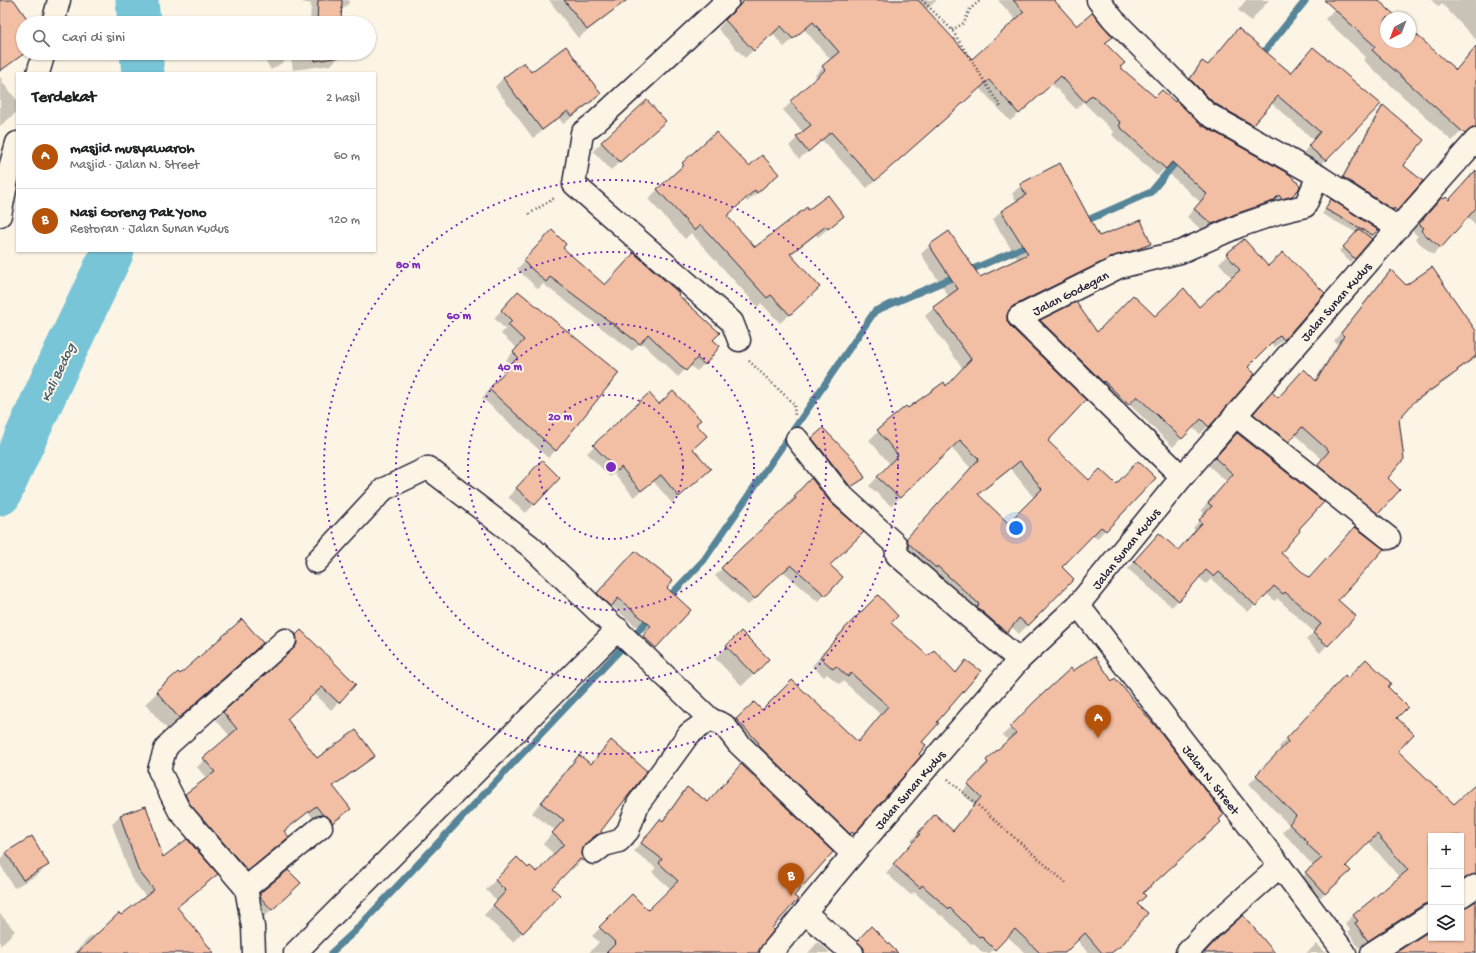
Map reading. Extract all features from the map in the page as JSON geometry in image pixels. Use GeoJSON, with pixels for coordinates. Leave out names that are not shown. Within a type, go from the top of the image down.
{"type":"FeatureCollection","features":[{"type":"Feature","properties":{"kind":"street"},"geometry":{"type":"LineString","coordinates":[[1098,0],[1113,19],[1206,113],[1318,176],[1398,228]]}},
{"type":"Feature","properties":{"kind":"street"},"geometry":{"type":"LineString","coordinates":[[722,2],[597,121],[582,133],[574,184],[732,322],[739,340]]}},
{"type":"Feature","properties":{"kind":"street"},"geometry":{"type":"LineString","coordinates":[[38,72],[42,60]]}},
{"type":"Feature","properties":{"kind":"street","name":"Jalan Sunan Kudus"},"geometry":{"type":"LineString","coordinates":[[771,953],[853,854],[1019,660],[1078,605],[1235,415],[1476,140]]}},
{"type":"Feature","properties":{"kind":"street"},"geometry":{"type":"LineString","coordinates":[[0,215],[4,171],[16,145]]}},
{"type":"Feature","properties":{"kind":"street","name":"Jalan Godegan"},"geometry":{"type":"LineString","coordinates":[[1182,478],[1019,317],[1119,267],[1180,252],[1239,226],[1280,212],[1305,206],[1318,176]]}},
{"type":"Feature","properties":{"kind":"street"},"geometry":{"type":"LineString","coordinates":[[1235,415],[1389,538]]}},
{"type":"Feature","properties":{"kind":"street"},"geometry":{"type":"LineString","coordinates":[[798,439],[840,494],[896,545],[896,555],[1019,660]]}},
{"type":"Feature","properties":{"kind":"street"},"geometry":{"type":"LineString","coordinates":[[316,562],[384,489],[428,468],[530,546],[710,719],[724,725],[738,743],[853,854]]}},
{"type":"Feature","properties":{"kind":"street","name":"Jalan N. Street"},"geometry":{"type":"LineString","coordinates":[[1078,605],[1280,866],[1343,952]]}},
{"type":"Feature","properties":{"kind":"street"},"geometry":{"type":"LineString","coordinates":[[296,953],[618,629]]}},
{"type":"Feature","properties":{"kind":"street"},"geometry":{"type":"LineString","coordinates":[[254,953],[253,927],[246,888],[179,810],[159,770],[163,755],[169,744],[285,640]]}},
{"type":"Feature","properties":{"kind":"street"},"geometry":{"type":"LineString","coordinates":[[594,853],[604,845],[618,841],[628,831],[634,812],[689,734],[710,719]]}},
{"type":"Feature","properties":{"kind":"street"},"geometry":{"type":"LineString","coordinates":[[246,888],[321,827]]}},
{"type":"Feature","properties":{"kind":"street"},"geometry":{"type":"LineString","coordinates":[[1187,953],[1210,928],[1280,866]]}},
{"type":"Feature","properties":{"kind":"street"},"geometry":{"type":"LineString","coordinates":[[1464,894],[1476,886]]}},
{"type":"Feature","properties":{"kind":"street"},"geometry":{"type":"LineString","coordinates":[[805,913],[852,953]]}},
{"type":"Feature","properties":{"kind":"street"},"geometry":{"type":"LineString","coordinates":[[1372,953],[1428,917]]}},
{"type":"Feature","properties":{"kind":"path"},"geometry":{"type":"LineString","coordinates":[[922,0],[952,30],[1002,109]]}},
{"type":"Feature","properties":{"kind":"path"},"geometry":{"type":"LineString","coordinates":[[952,30],[964,23],[970,9],[980,0]]}},
{"type":"Feature","properties":{"kind":"path"},"geometry":{"type":"LineString","coordinates":[[529,214],[574,184]]}},
{"type":"Feature","properties":{"kind":"path"},"geometry":{"type":"LineString","coordinates":[[750,363],[794,404],[798,439]]}},
{"type":"Feature","properties":{"kind":"path"},"geometry":{"type":"LineString","coordinates":[[931,763],[1066,883]]}},
{"type":"Feature","properties":{"kind":"building"},"geometry":{"type":"Polygon","coordinates":[[[0,0],[14,0],[25,16],[16,16],[16,59],[0,71],[0,0]]]}},
{"type":"Feature","properties":{"kind":"building"},"geometry":{"type":"Polygon","coordinates":[[[318,0],[342,0],[341,16],[317,16],[318,0]]]}},
{"type":"Feature","properties":{"kind":"building"},"geometry":{"type":"Polygon","coordinates":[[[564,0],[627,0],[587,30],[564,0]]]}},
{"type":"Feature","properties":{"kind":"building"},"geometry":{"type":"Polygon","coordinates":[[[745,0],[918,0],[972,59],[1024,12],[1013,0],[1054,0],[1077,26],[1092,13],[1113,37],[1105,43],[1125,63],[1120,67],[1155,97],[1162,90],[1175,102],[1176,100],[1200,124],[1289,174],[1300,185],[1299,189],[1292,196],[1282,199],[1279,195],[1273,201],[1235,214],[1212,224],[1194,209],[1207,194],[1172,162],[1166,169],[1119,126],[1121,123],[1092,95],[1085,102],[1061,76],[1019,114],[989,80],[875,181],[831,132],[808,152],[796,137],[811,125],[790,101],[825,70],[822,66],[839,52],[813,22],[793,39],[781,26],[754,51],[725,20],[745,0]]]}},
{"type":"Feature","properties":{"kind":"building"},"geometry":{"type":"Polygon","coordinates":[[[1324,0],[1378,0],[1391,12],[1380,12],[1380,48],[1416,48],[1416,34],[1456,70],[1476,46],[1476,128],[1472,128],[1465,134],[1372,50],[1375,46],[1324,0]]]}},
{"type":"Feature","properties":{"kind":"building"},"geometry":{"type":"Polygon","coordinates":[[[1238,28],[1291,73],[1313,47],[1381,104],[1326,161],[1308,146],[1320,132],[1278,96],[1253,125],[1214,103],[1190,79],[1202,61],[1208,65],[1238,28]]]}},
{"type":"Feature","properties":{"kind":"building"},"geometry":{"type":"Polygon","coordinates":[[[566,46],[601,94],[572,116],[568,111],[542,130],[503,78],[524,62],[531,72],[566,46]]]}},
{"type":"Feature","properties":{"kind":"building"},"geometry":{"type":"Polygon","coordinates":[[[647,100],[666,121],[620,162],[601,142],[647,100]]]}},
{"type":"Feature","properties":{"kind":"building"},"geometry":{"type":"Polygon","coordinates":[[[1383,105],[1424,140],[1403,165],[1423,181],[1397,211],[1394,208],[1393,210],[1343,177],[1383,105]]]}},
{"type":"Feature","properties":{"kind":"building"},"geometry":{"type":"Polygon","coordinates":[[[716,132],[749,166],[762,155],[779,174],[757,193],[755,190],[727,216],[755,247],[807,207],[808,210],[828,195],[844,216],[828,229],[826,226],[790,254],[820,287],[790,315],[771,295],[767,298],[701,225],[695,231],[657,189],[684,165],[682,163],[716,132]]]}},
{"type":"Feature","properties":{"kind":"building"},"geometry":{"type":"Polygon","coordinates":[[[1060,163],[1099,236],[1141,220],[1151,244],[1114,256],[1013,306],[1007,315],[1007,321],[1010,326],[1086,400],[1048,441],[1089,480],[1100,469],[1116,484],[1138,461],[1156,478],[1106,531],[1101,527],[1062,567],[1074,579],[1028,626],[1019,618],[1007,633],[977,607],[979,604],[937,566],[936,568],[908,543],[906,539],[979,459],[960,440],[900,498],[877,477],[898,455],[877,430],[906,406],[908,408],[944,382],[946,386],[971,359],[933,307],[958,289],[929,245],[949,231],[980,277],[1028,254],[1001,211],[1026,195],[1020,184],[1060,163]],[[1020,461],[978,494],[1008,523],[1042,489],[1020,461]]]}},
{"type":"Feature","properties":{"kind":"building"},"geometry":{"type":"Polygon","coordinates":[[[1476,170],[1476,208],[1441,248],[1421,231],[1424,228],[1419,224],[1442,197],[1444,199],[1446,197],[1449,200],[1476,170]]]}},
{"type":"Feature","properties":{"kind":"building"},"geometry":{"type":"Polygon","coordinates":[[[1331,199],[1378,230],[1373,235],[1325,209],[1331,199]]]}},
{"type":"Feature","properties":{"kind":"building"},"geometry":{"type":"Polygon","coordinates":[[[1359,229],[1372,239],[1355,259],[1343,247],[1359,229]]]}},
{"type":"Feature","properties":{"kind":"building"},"geometry":{"type":"Polygon","coordinates":[[[552,230],[566,244],[563,248],[605,285],[634,253],[679,293],[678,295],[720,333],[713,340],[720,346],[705,365],[697,358],[686,371],[648,334],[640,344],[550,277],[546,282],[523,261],[552,230]]]}},
{"type":"Feature","properties":{"kind":"building"},"geometry":{"type":"Polygon","coordinates":[[[1244,239],[1268,266],[1283,252],[1325,293],[1284,340],[1280,335],[1248,367],[1255,374],[1209,427],[1201,419],[1182,439],[1137,396],[1129,405],[1104,381],[1103,382],[1040,320],[1076,302],[1097,332],[1133,295],[1155,316],[1184,288],[1199,307],[1240,270],[1226,254],[1244,239]]]}},
{"type":"Feature","properties":{"kind":"building"},"geometry":{"type":"Polygon","coordinates":[[[1432,267],[1476,331],[1476,356],[1457,370],[1458,371],[1415,401],[1399,419],[1404,459],[1388,478],[1400,490],[1378,514],[1317,465],[1329,451],[1302,427],[1289,442],[1253,414],[1272,392],[1278,398],[1304,369],[1316,381],[1344,336],[1341,333],[1391,270],[1406,285],[1432,267]]]}},
{"type":"Feature","properties":{"kind":"building"},"geometry":{"type":"Polygon","coordinates":[[[518,291],[619,373],[556,451],[489,389],[518,357],[513,352],[524,340],[508,325],[512,321],[501,310],[518,291]]]}},
{"type":"Feature","properties":{"kind":"building"},"geometry":{"type":"Polygon","coordinates":[[[673,391],[701,420],[696,424],[707,436],[693,449],[711,469],[679,497],[661,475],[641,491],[621,467],[618,471],[593,445],[649,393],[659,404],[673,391]]]}},
{"type":"Feature","properties":{"kind":"building"},"geometry":{"type":"Polygon","coordinates":[[[823,428],[855,461],[865,478],[851,487],[812,438],[823,428]]]}},
{"type":"Feature","properties":{"kind":"building"},"geometry":{"type":"Polygon","coordinates":[[[1237,433],[1324,502],[1299,529],[1300,531],[1281,553],[1309,578],[1355,527],[1384,549],[1338,600],[1356,616],[1328,646],[1313,633],[1321,624],[1285,592],[1283,594],[1274,586],[1256,606],[1219,572],[1214,577],[1206,570],[1179,601],[1134,561],[1159,533],[1178,550],[1202,523],[1199,520],[1212,506],[1208,503],[1233,474],[1215,458],[1237,433]]]}},
{"type":"Feature","properties":{"kind":"building"},"geometry":{"type":"Polygon","coordinates":[[[542,460],[560,478],[535,505],[516,488],[542,460]]]}},
{"type":"Feature","properties":{"kind":"building"},"geometry":{"type":"Polygon","coordinates":[[[811,478],[831,503],[864,532],[830,565],[843,577],[826,596],[791,565],[755,599],[721,568],[796,498],[794,496],[811,478]]]}},
{"type":"Feature","properties":{"kind":"building"},"geometry":{"type":"Polygon","coordinates":[[[635,551],[673,581],[667,588],[691,610],[656,648],[643,636],[651,626],[618,598],[611,607],[597,593],[635,551]]]}},
{"type":"Feature","properties":{"kind":"building"},"geometry":{"type":"Polygon","coordinates":[[[878,595],[898,616],[891,623],[928,656],[934,650],[956,673],[966,660],[981,671],[937,722],[939,723],[922,742],[926,745],[919,754],[921,756],[854,834],[852,832],[850,834],[758,745],[759,743],[736,719],[754,702],[762,710],[792,680],[858,742],[888,706],[851,673],[848,677],[836,666],[833,669],[820,657],[843,630],[878,595]]]}},
{"type":"Feature","properties":{"kind":"building"},"geometry":{"type":"Polygon","coordinates":[[[242,619],[263,643],[179,718],[156,691],[178,672],[180,674],[242,619]]]}},
{"type":"Feature","properties":{"kind":"building"},"geometry":{"type":"Polygon","coordinates":[[[301,630],[356,684],[339,703],[322,687],[287,719],[317,758],[356,730],[375,756],[333,786],[351,809],[332,823],[330,819],[323,815],[316,806],[284,831],[289,837],[248,871],[189,803],[185,794],[215,772],[203,758],[237,729],[223,712],[293,649],[297,644],[296,635],[301,630]]]}},
{"type":"Feature","properties":{"kind":"building"},"geometry":{"type":"Polygon","coordinates":[[[741,631],[769,659],[754,675],[726,646],[741,631]]]}},
{"type":"Feature","properties":{"kind":"building"},"geometry":{"type":"Polygon","coordinates":[[[1095,656],[1112,681],[1115,678],[1162,734],[1224,814],[1219,820],[1221,822],[1143,893],[1146,896],[1137,904],[1148,913],[1122,945],[1111,953],[1102,953],[1085,933],[1065,953],[1040,953],[1015,929],[995,950],[981,936],[979,937],[950,908],[949,909],[922,885],[920,888],[893,864],[920,834],[918,833],[935,814],[953,831],[981,797],[968,784],[988,763],[986,760],[1016,733],[1010,727],[1034,702],[1071,668],[1073,671],[1095,656]]]}},
{"type":"Feature","properties":{"kind":"building"},"geometry":{"type":"Polygon","coordinates":[[[1366,659],[1391,683],[1388,687],[1408,707],[1397,718],[1414,734],[1398,751],[1454,804],[1476,784],[1476,874],[1464,879],[1464,833],[1428,833],[1428,903],[1424,904],[1368,941],[1355,923],[1358,921],[1353,915],[1408,870],[1377,834],[1346,866],[1351,871],[1325,894],[1305,872],[1322,858],[1289,824],[1296,816],[1256,775],[1288,742],[1286,739],[1345,675],[1348,678],[1366,659]]]}},
{"type":"Feature","properties":{"kind":"building"},"geometry":{"type":"Polygon","coordinates":[[[611,740],[647,771],[601,831],[602,833],[596,835],[586,843],[582,854],[584,859],[583,861],[580,859],[552,888],[560,895],[523,933],[493,905],[506,891],[495,880],[517,857],[528,868],[530,866],[537,872],[564,844],[552,833],[564,820],[541,803],[579,755],[591,764],[611,740]]]}},
{"type":"Feature","properties":{"kind":"building"},"geometry":{"type":"Polygon","coordinates":[[[741,764],[833,852],[794,896],[798,899],[772,928],[774,930],[757,953],[606,953],[616,943],[599,927],[632,894],[648,910],[678,881],[659,863],[662,859],[641,843],[660,819],[663,821],[687,787],[708,802],[741,764]]]}},
{"type":"Feature","properties":{"kind":"building"},"geometry":{"type":"Polygon","coordinates":[[[146,806],[163,857],[187,839],[218,874],[177,907],[214,953],[77,953],[119,913],[121,915],[154,890],[138,870],[120,815],[146,806]]]}},
{"type":"Feature","properties":{"kind":"building"},"geometry":{"type":"Polygon","coordinates":[[[32,836],[49,865],[23,880],[6,852],[32,836]]]}},
{"type":"Feature","properties":{"kind":"building"},"geometry":{"type":"Polygon","coordinates":[[[288,870],[301,883],[272,910],[260,897],[260,893],[288,870]]]}},
{"type":"Feature","properties":{"kind":"building"},"geometry":{"type":"Polygon","coordinates":[[[1476,901],[1476,953],[1395,953],[1428,932],[1428,941],[1464,941],[1464,907],[1476,901]]]}},
{"type":"Feature","properties":{"kind":"building"},"geometry":{"type":"Polygon","coordinates":[[[1243,915],[1275,953],[1204,953],[1219,937],[1243,915]]]}},
{"type":"Feature","properties":{"kind":"building"},"geometry":{"type":"Polygon","coordinates":[[[871,926],[898,953],[864,953],[864,948],[857,941],[871,926]]]}},
{"type":"Feature","properties":{"kind":"waterway","name":"Kali Bedog"},"geometry":{"type":"LineString","coordinates":[[137,0],[138,16]]}},
{"type":"Feature","properties":{"kind":"waterway"},"geometry":{"type":"LineString","coordinates":[[1260,57],[1306,0]]}},
{"type":"Feature","properties":{"kind":"waterway","name":"Kali Bedog"},"geometry":{"type":"LineString","coordinates":[[142,60],[143,72]]}},
{"type":"Feature","properties":{"kind":"waterway"},"geometry":{"type":"LineString","coordinates":[[1081,223],[1151,192],[1180,157]]}},
{"type":"Feature","properties":{"kind":"waterway"},"geometry":{"type":"LineString","coordinates":[[667,599],[704,560],[875,311],[1031,244]]}},
{"type":"Feature","properties":{"kind":"waterway","name":"Kali Bedog"},"geometry":{"type":"LineString","coordinates":[[0,494],[54,375],[113,252]]}},
{"type":"Feature","properties":{"kind":"waterway"},"geometry":{"type":"LineString","coordinates":[[331,953],[354,932],[652,616]]}},
{"type":"Feature","properties":{"kind":"place","name":"masjid musyawaroh"},"geometry":{"type":"Point","coordinates":[1098,738]}},
{"type":"Feature","properties":{"kind":"place","name":"Nasi Goreng Pak Yono"},"geometry":{"type":"Point","coordinates":[791,896]}}]}
